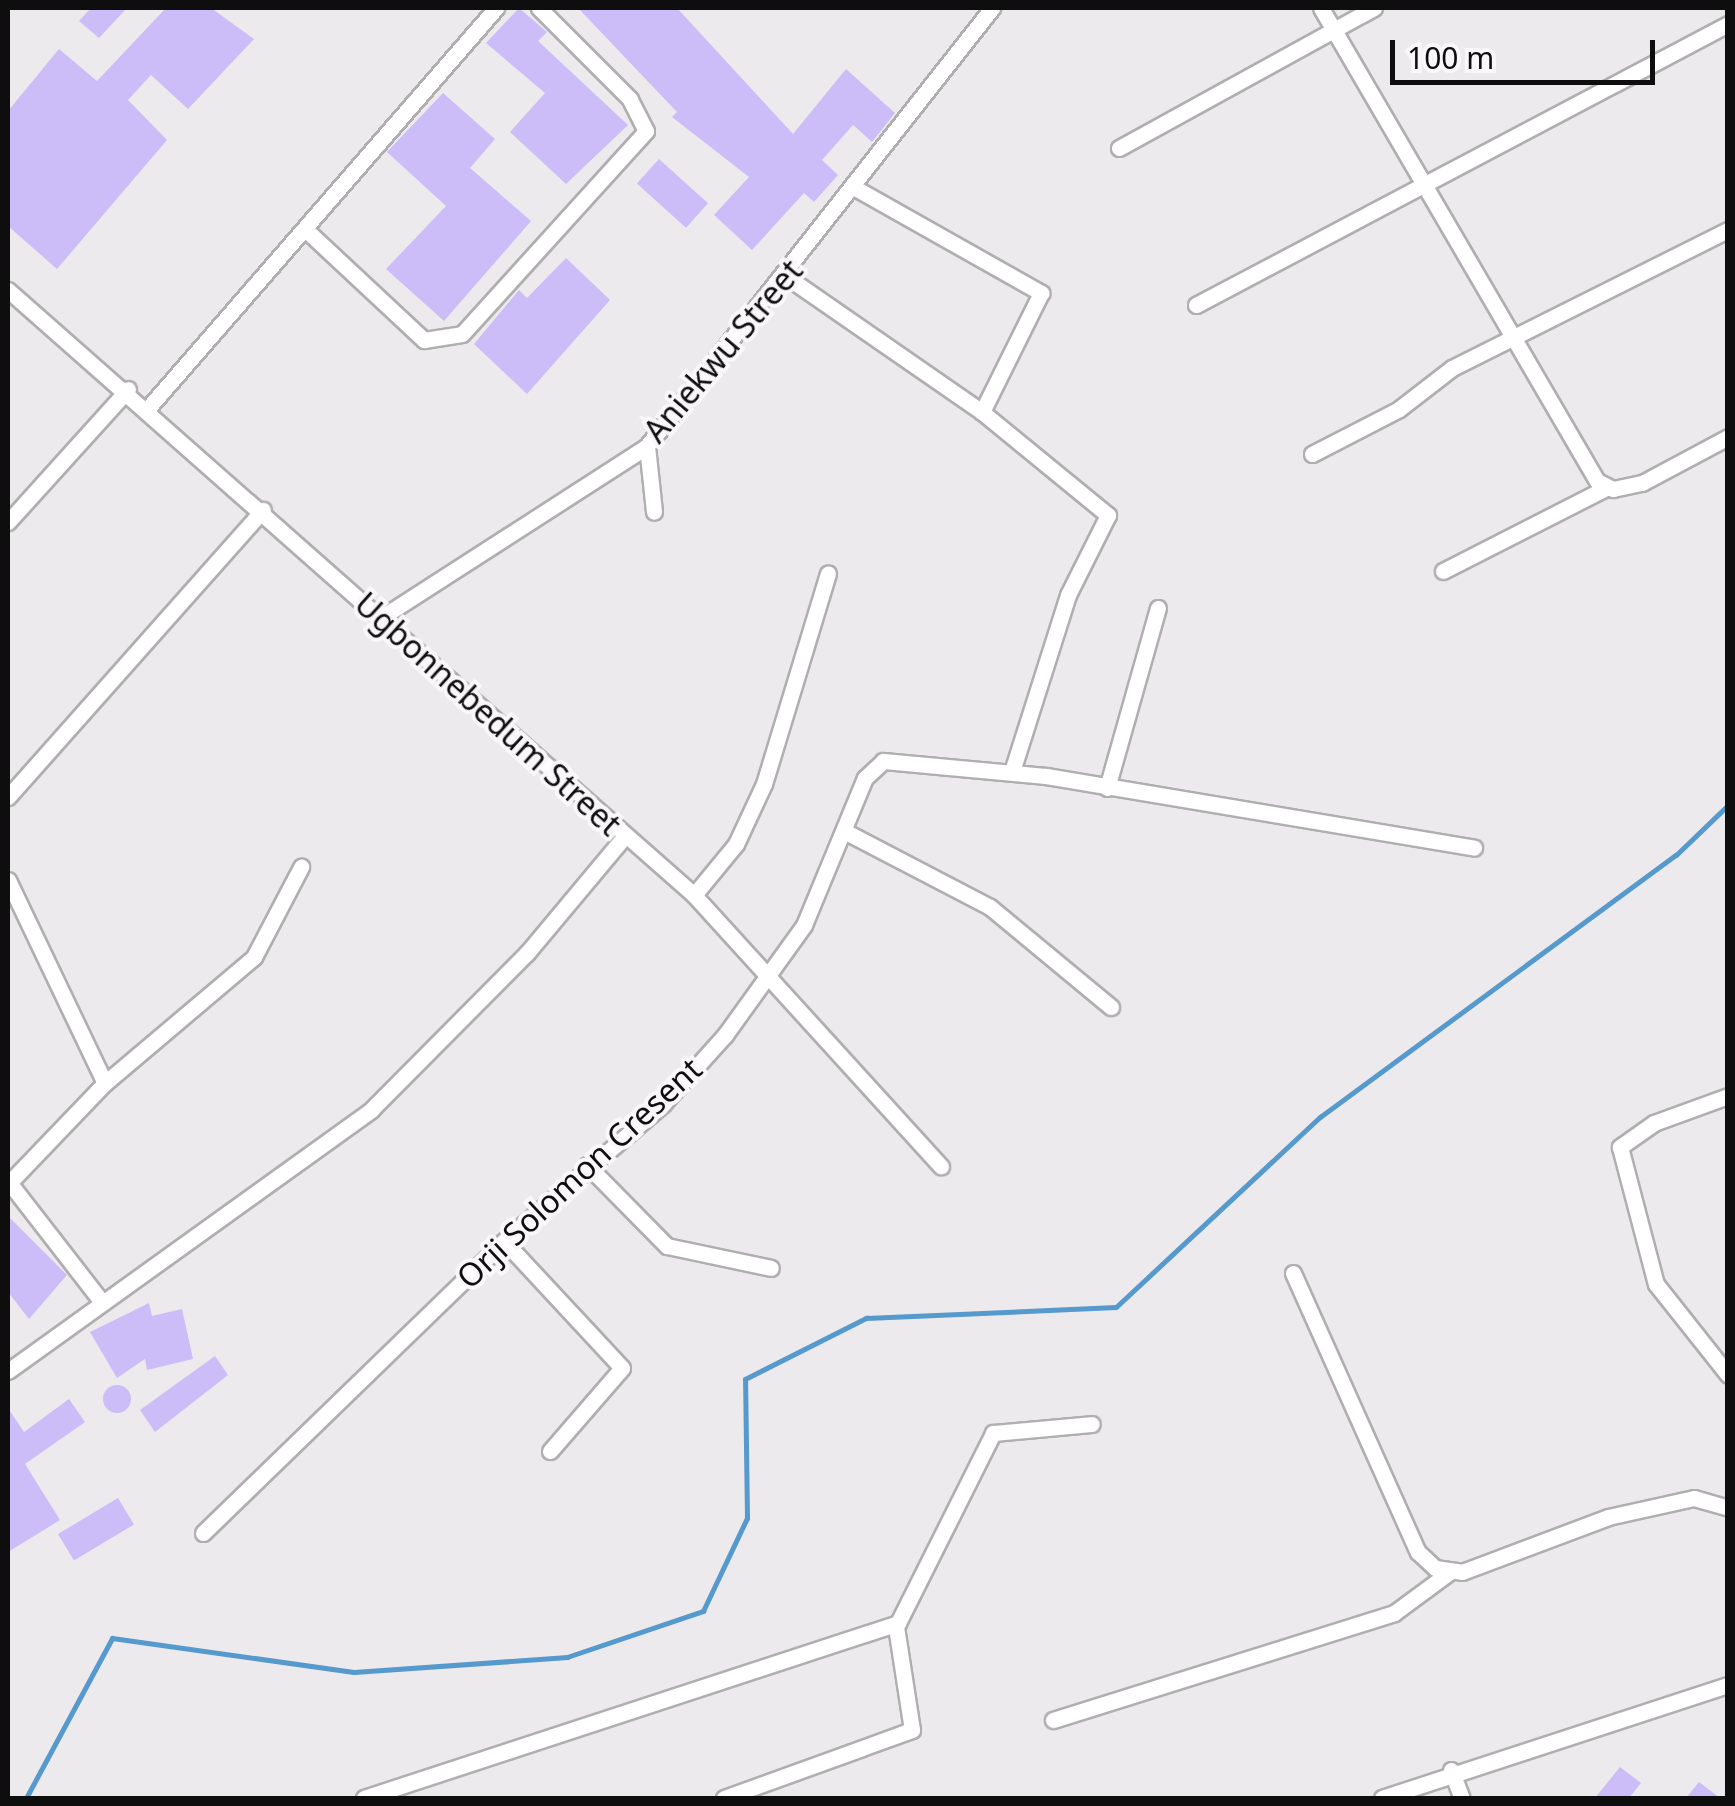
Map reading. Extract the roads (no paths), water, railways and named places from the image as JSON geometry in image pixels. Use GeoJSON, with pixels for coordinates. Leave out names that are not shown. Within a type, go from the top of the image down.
{"type":"FeatureCollection","features":[{"type":"Feature","properties":{"kind":"street"},"geometry":{"type":"LineString","coordinates":[[150,407],[496,8]]}},
{"type":"Feature","properties":{"kind":"street"},"geometry":{"type":"LineString","coordinates":[[305,229],[424,340],[462,334],[646,131],[630,99],[539,8]]}},
{"type":"Feature","properties":{"kind":"street","name":"Aniekwu Street"},"geometry":{"type":"LineString","coordinates":[[382,618],[647,446],[786,277],[992,8]]}},
{"type":"Feature","properties":{"kind":"street"},"geometry":{"type":"LineString","coordinates":[[1321,8],[1427,184],[1508,340],[1606,488]]}},
{"type":"Feature","properties":{"kind":"street"},"geometry":{"type":"LineString","coordinates":[[1119,148],[1374,8]]}},
{"type":"Feature","properties":{"kind":"street"},"geometry":{"type":"LineString","coordinates":[[1196,304],[1728,24]]}},
{"type":"Feature","properties":{"kind":"street"},"geometry":{"type":"LineString","coordinates":[[854,188],[1040,293],[982,412]]}},
{"type":"Feature","properties":{"kind":"street"},"geometry":{"type":"LineString","coordinates":[[1312,454],[1508,340],[1728,230]]}},
{"type":"Feature","properties":{"kind":"street"},"geometry":{"type":"LineString","coordinates":[[786,277],[982,412],[1098,502],[1109,521],[1068,595],[1012,772]]}},
{"type":"Feature","properties":{"kind":"street","name":"Ugbonnebedum Street"},"geometry":{"type":"LineString","coordinates":[[8,290],[150,407],[623,838],[694,895],[762,976],[940,1166]]}},
{"type":"Feature","properties":{"kind":"street"},"geometry":{"type":"LineString","coordinates":[[8,522],[128,390]]}},
{"type":"Feature","properties":{"kind":"street"},"geometry":{"type":"LineString","coordinates":[[1443,571],[1606,488],[1642,483],[1728,438]]}},
{"type":"Feature","properties":{"kind":"street"},"geometry":{"type":"LineString","coordinates":[[647,446],[654,512]]}},
{"type":"Feature","properties":{"kind":"street"},"geometry":{"type":"LineString","coordinates":[[11,788],[264,510]]}},
{"type":"Feature","properties":{"kind":"street"},"geometry":{"type":"LineString","coordinates":[[694,895],[736,844],[764,784],[828,574]]}},
{"type":"Feature","properties":{"kind":"street"},"geometry":{"type":"LineString","coordinates":[[1107,788],[1158,608]]}},
{"type":"Feature","properties":{"kind":"street","name":"Orji Solomon Cresent"},"geometry":{"type":"LineString","coordinates":[[203,1533],[504,1241],[587,1164],[663,1104],[804,926],[846,832],[864,778],[883,761],[1012,772],[1474,848]]}},
{"type":"Feature","properties":{"kind":"street"},"geometry":{"type":"LineString","coordinates":[[846,832],[990,907],[1110,1007]]}},
{"type":"Feature","properties":{"kind":"street"},"geometry":{"type":"LineString","coordinates":[[8,1371],[100,1301],[372,1109],[527,953],[623,838]]}},
{"type":"Feature","properties":{"kind":"street"},"geometry":{"type":"LineString","coordinates":[[100,1301],[8,1182],[105,1083],[254,956],[302,867]]}},
{"type":"Feature","properties":{"kind":"street"},"geometry":{"type":"LineString","coordinates":[[8,880],[105,1083]]}},
{"type":"Feature","properties":{"kind":"street"},"geometry":{"type":"LineString","coordinates":[[1728,1096],[1654,1123],[1620,1147],[1656,1284],[1728,1375]]}},
{"type":"Feature","properties":{"kind":"street"},"geometry":{"type":"LineString","coordinates":[[587,1164],[667,1246],[772,1268]]}},
{"type":"Feature","properties":{"kind":"street"},"geometry":{"type":"LineString","coordinates":[[504,1241],[622,1368],[550,1452]]}},
{"type":"Feature","properties":{"kind":"street"},"geometry":{"type":"LineString","coordinates":[[1293,1273],[1418,1552],[1451,1572]]}},
{"type":"Feature","properties":{"kind":"street"},"geometry":{"type":"LineString","coordinates":[[724,1798],[912,1730],[898,1623],[993,1433],[1092,1424]]}},
{"type":"Feature","properties":{"kind":"street"},"geometry":{"type":"LineString","coordinates":[[1053,1720],[1394,1613],[1451,1572],[1625,1513],[1694,1498],[1728,1508]]}},
{"type":"Feature","properties":{"kind":"street"},"geometry":{"type":"LineString","coordinates":[[364,1798],[898,1623]]}},
{"type":"Feature","properties":{"kind":"street"},"geometry":{"type":"LineString","coordinates":[[1382,1798],[1452,1770],[1728,1686]]}},
{"type":"Feature","properties":{"kind":"street"},"geometry":{"type":"LineString","coordinates":[[1452,1770],[1462,1798]]}},
{"type":"Feature","properties":{"kind":"waterway"},"geometry":{"type":"LineString","coordinates":[[26,1798],[112,1638],[354,1672],[567,1657],[703,1611],[747,1518],[745,1379],[866,1318],[1116,1307],[1320,1117],[1676,855],[1728,805]]}}]}
